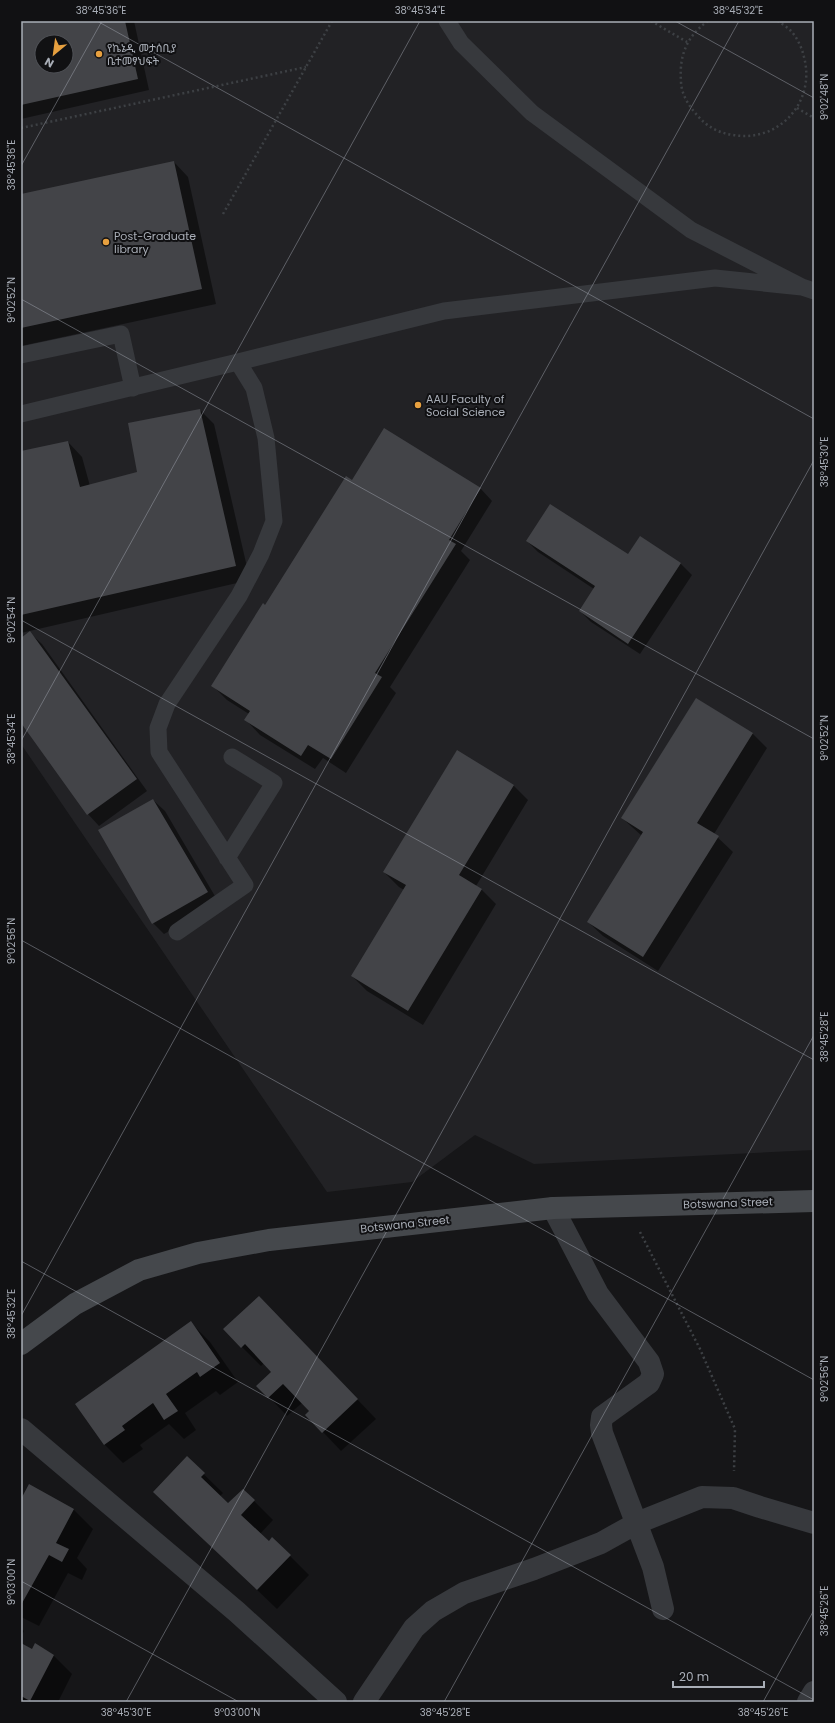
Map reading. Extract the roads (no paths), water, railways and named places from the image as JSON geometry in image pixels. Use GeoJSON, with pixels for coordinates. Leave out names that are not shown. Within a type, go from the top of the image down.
{"type":"FeatureCollection","features":[{"type":"Feature","properties":{"kind":"main road","name":"Botswana Street"},"geometry":{"type":"LineString","coordinates":[[21,1344],[75,1304],[139,1270],[198,1253],[269,1240],[553,1208],[814,1201]]}},
{"type":"Feature","properties":{"kind":"street"},"geometry":{"type":"LineString","coordinates":[[553,1208],[598,1294],[649,1362],[653,1374],[649,1383],[602,1417],[601,1424],[602,1433],[653,1567],[663,1609]]}},
{"type":"Feature","properties":{"kind":"street"},"geometry":{"type":"LineString","coordinates":[[21,1429],[237,1612],[336,1702]]}},
{"type":"Feature","properties":{"kind":"street"},"geometry":{"type":"LineString","coordinates":[[364,1702],[414,1628],[433,1611],[464,1593],[534,1569],[601,1543],[637,1523],[702,1497],[733,1498],[814,1523]]}},
{"type":"Feature","properties":{"kind":"street"},"geometry":{"type":"LineString","coordinates":[[808,1702],[814,1692]]}},
{"type":"Feature","properties":{"kind":"lane"},"geometry":{"type":"LineString","coordinates":[[447,21],[461,42],[532,113],[691,230],[808,289]]}},
{"type":"Feature","properties":{"kind":"lane"},"geometry":{"type":"LineString","coordinates":[[21,414],[133,388],[444,311],[715,278],[808,289]]}},
{"type":"Feature","properties":{"kind":"lane"},"geometry":{"type":"LineString","coordinates":[[21,355],[121,334],[133,388]]}},
{"type":"Feature","properties":{"kind":"lane"},"geometry":{"type":"LineString","coordinates":[[178,932],[245,885],[159,752],[158,728],[167,704],[239,596],[262,554],[274,521],[266,438],[254,388],[238,362]]}},
{"type":"Feature","properties":{"kind":"lane"},"geometry":{"type":"LineString","coordinates":[[227,858],[274,783],[232,757]]}},
{"type":"Feature","properties":{"kind":"place","name":"የኬኔዲ መታሰቢያ ቤተመፃህፍት"},"geometry":{"type":"Point","coordinates":[99,54]}},
{"type":"Feature","properties":{"kind":"place","name":"Post-Graduate library"},"geometry":{"type":"Point","coordinates":[106,242]}},
{"type":"Feature","properties":{"kind":"place","name":"AAU Faculty of Social Science"},"geometry":{"type":"Point","coordinates":[418,405]}}]}
